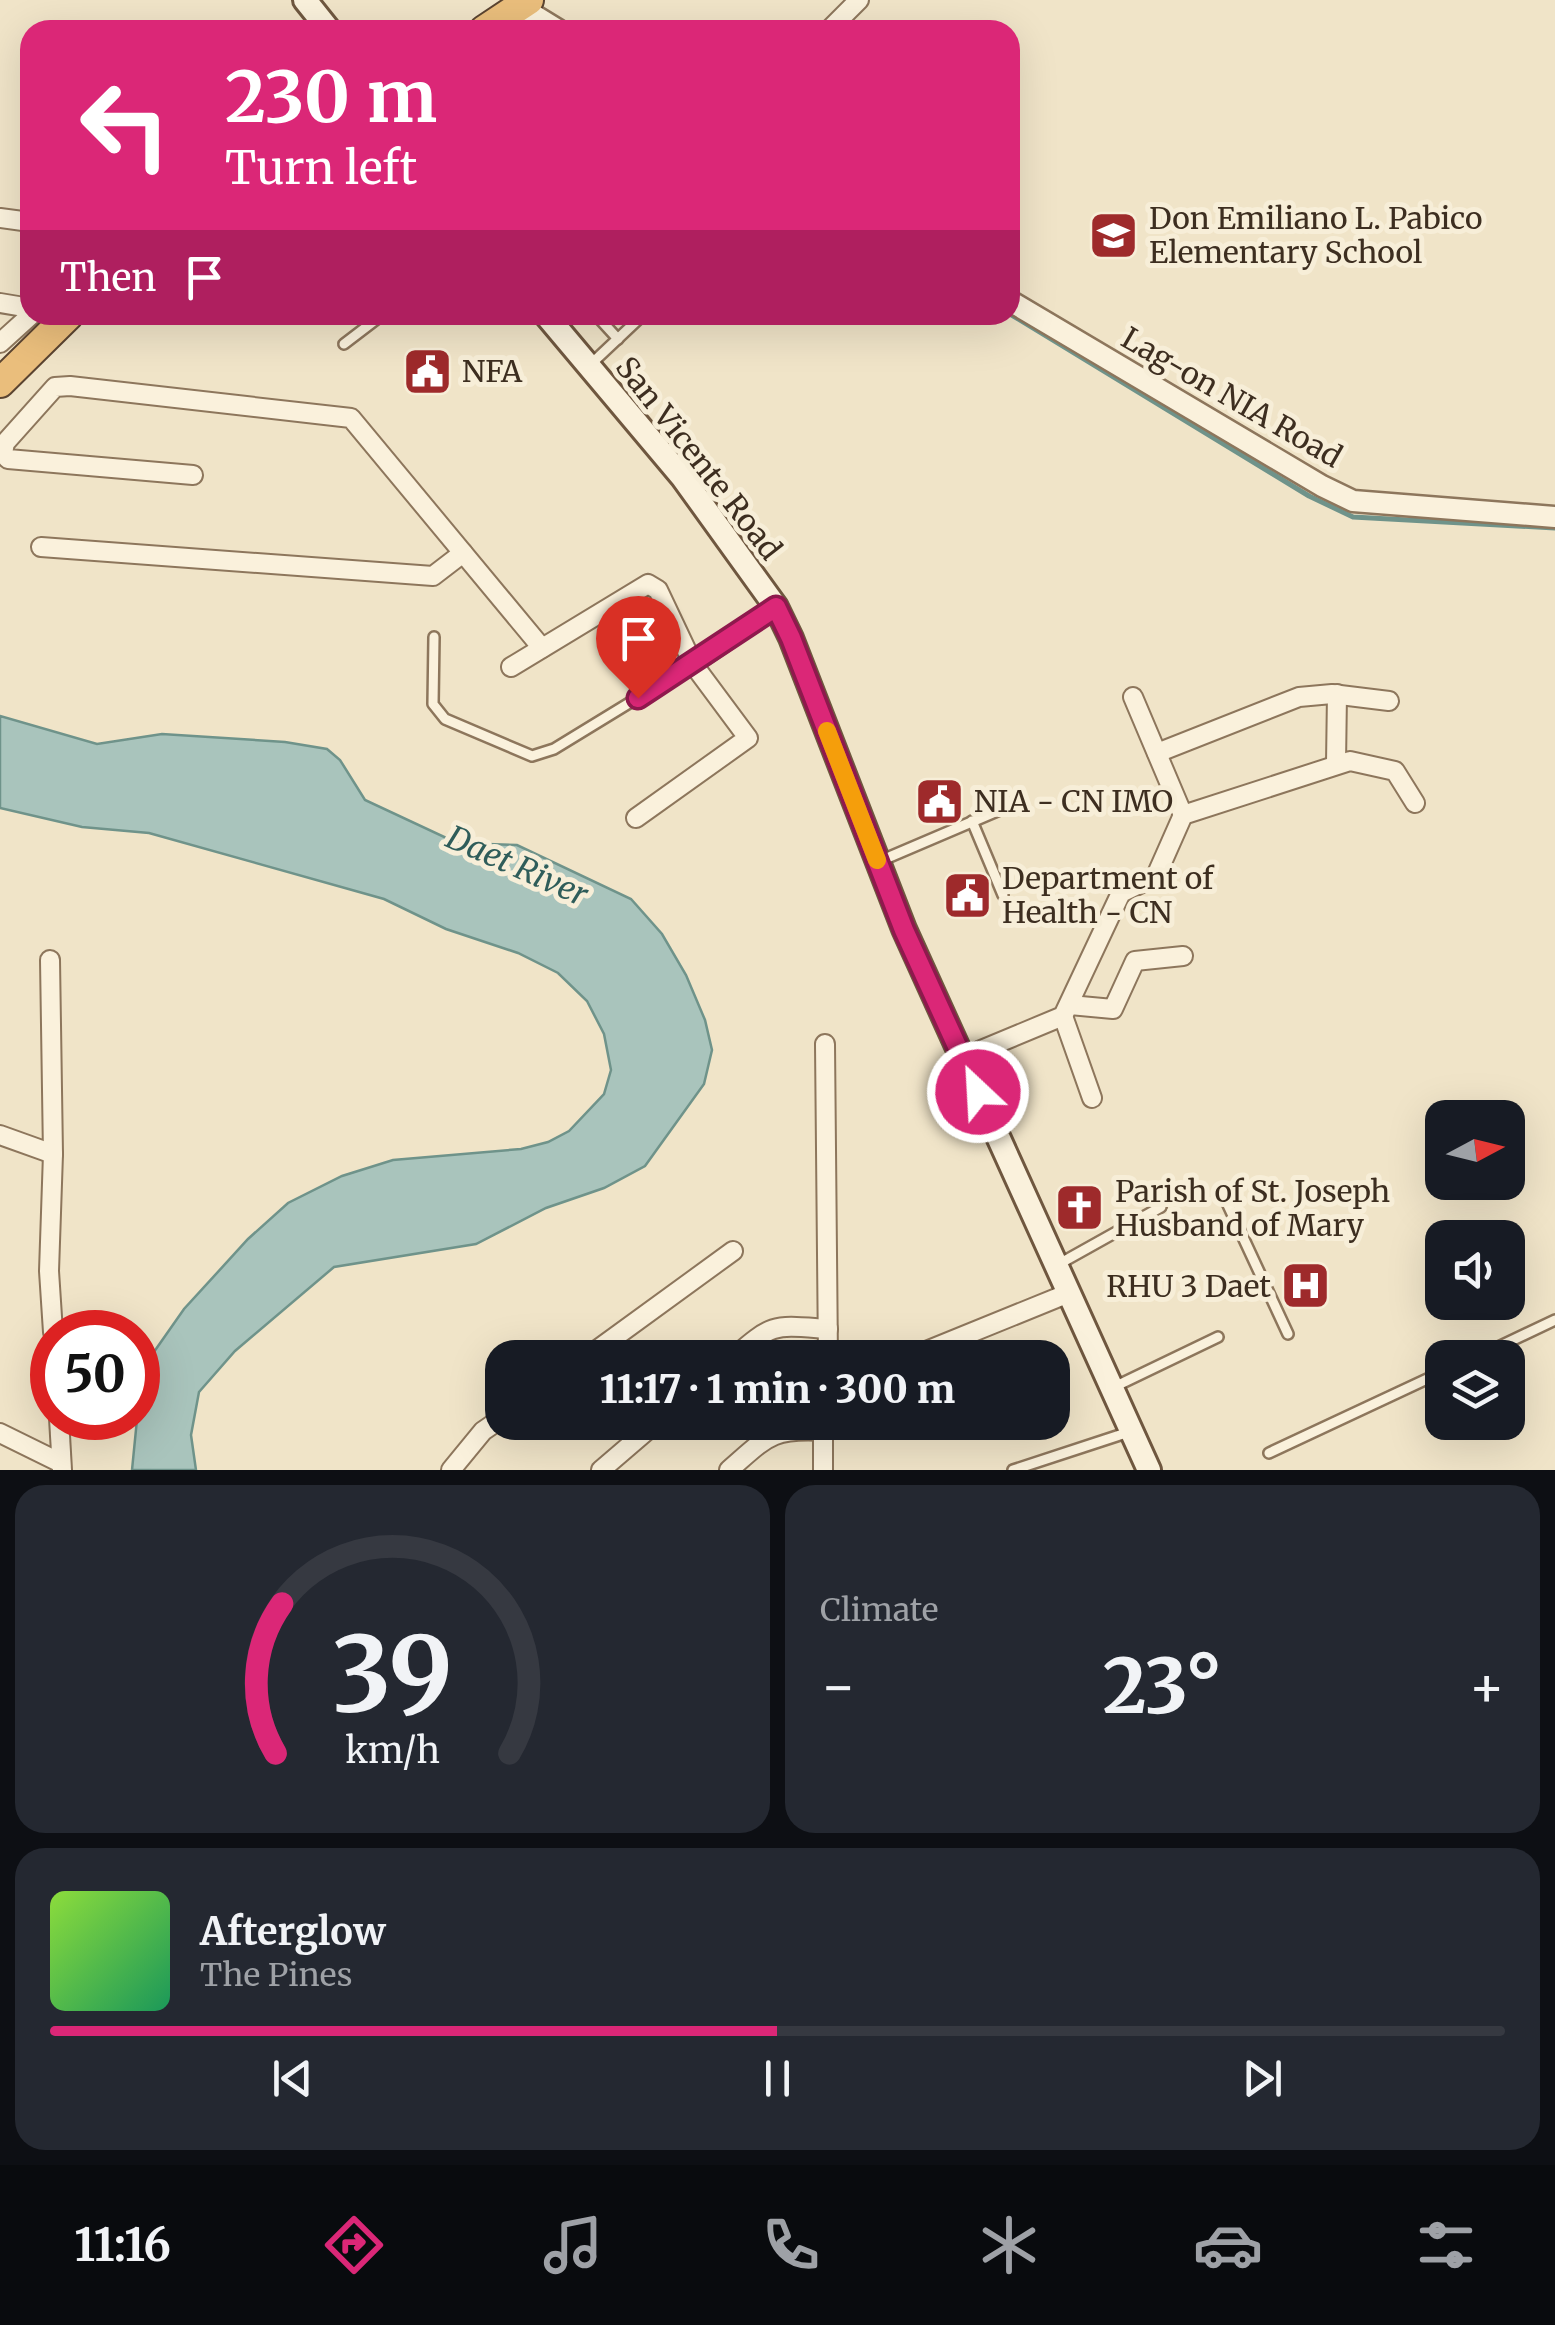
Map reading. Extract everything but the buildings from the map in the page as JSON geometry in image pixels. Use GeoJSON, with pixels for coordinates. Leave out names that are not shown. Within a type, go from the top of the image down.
{"type":"FeatureCollection","features":[{"type":"Feature","properties":{"kind":"highway"},"geometry":{"type":"LineString","coordinates":[[497,20],[520,2]]}},
{"type":"Feature","properties":{"kind":"highway"},"geometry":{"type":"LineString","coordinates":[[0,383],[59,325]]}},
{"type":"Feature","properties":{"kind":"main road"},"geometry":{"type":"LineString","coordinates":[[305,0],[320,20]]}},
{"type":"Feature","properties":{"kind":"main road","name":"San Vicente Road"},"geometry":{"type":"LineString","coordinates":[[555,325],[683,478],[776,607],[904,930],[1149,1470]]}},
{"type":"Feature","properties":{"kind":"street"},"geometry":{"type":"LineString","coordinates":[[839,20],[858,0]]}},
{"type":"Feature","properties":{"kind":"street"},"geometry":{"type":"LineString","coordinates":[[520,2],[544,20]]}},
{"type":"Feature","properties":{"kind":"street","name":"Lag-on NIA Road"},"geometry":{"type":"LineString","coordinates":[[1020,307],[1322,486],[1353,500],[1555,517]]}},
{"type":"Feature","properties":{"kind":"street"},"geometry":{"type":"LineString","coordinates":[[0,343],[21,325]]}},
{"type":"Feature","properties":{"kind":"street"},"geometry":{"type":"LineString","coordinates":[[193,475],[8,459],[5,443],[54,387],[351,418],[542,648]]}},
{"type":"Feature","properties":{"kind":"street"},"geometry":{"type":"LineString","coordinates":[[41,547],[433,576],[462,552]]}},
{"type":"Feature","properties":{"kind":"street"},"geometry":{"type":"LineString","coordinates":[[511,667],[648,584],[658,590],[693,664],[748,738],[636,818]]}},
{"type":"Feature","properties":{"kind":"street"},"geometry":{"type":"LineString","coordinates":[[693,664],[776,607]]}},
{"type":"Feature","properties":{"kind":"street"},"geometry":{"type":"LineString","coordinates":[[1157,753],[1299,697],[1337,694],[1389,702]]}},
{"type":"Feature","properties":{"kind":"street"},"geometry":{"type":"LineString","coordinates":[[1336,764],[1337,694]]}},
{"type":"Feature","properties":{"kind":"street"},"geometry":{"type":"LineString","coordinates":[[1092,1098],[1066,1010],[1118,897],[1156,876],[1183,815],[1133,697]]}},
{"type":"Feature","properties":{"kind":"street"},"geometry":{"type":"LineString","coordinates":[[1183,815],[1350,760],[1395,771],[1415,803]]}},
{"type":"Feature","properties":{"kind":"street"},"geometry":{"type":"LineString","coordinates":[[962,1058],[1066,1010],[1113,1008],[1135,961],[1183,956]]}},
{"type":"Feature","properties":{"kind":"street"},"geometry":{"type":"LineString","coordinates":[[50,960],[52,1310]]}},
{"type":"Feature","properties":{"kind":"street"},"geometry":{"type":"LineString","coordinates":[[825,1044],[828,1340]]}},
{"type":"Feature","properties":{"kind":"street"},"geometry":{"type":"LineString","coordinates":[[0,1135],[53,1154]]}},
{"type":"Feature","properties":{"kind":"street"},"geometry":{"type":"LineString","coordinates":[[610,1340],[732,1250]]}},
{"type":"Feature","properties":{"kind":"street"},"geometry":{"type":"LineString","coordinates":[[953,1340],[1069,1293]]}},
{"type":"Feature","properties":{"kind":"street"},"geometry":{"type":"LineString","coordinates":[[753,1340],[776,1325],[828,1329]]}},
{"type":"Feature","properties":{"kind":"street"},"geometry":{"type":"LineString","coordinates":[[451,1470],[485,1430]]}},
{"type":"Feature","properties":{"kind":"street"},"geometry":{"type":"LineString","coordinates":[[0,1433],[62,1466]]}},
{"type":"Feature","properties":{"kind":"street"},"geometry":{"type":"LineString","coordinates":[[60,1440],[62,1466]]}},
{"type":"Feature","properties":{"kind":"street"},"geometry":{"type":"LineString","coordinates":[[601,1470],[636,1440]]}},
{"type":"Feature","properties":{"kind":"street"},"geometry":{"type":"LineString","coordinates":[[729,1470],[765,1440]]}},
{"type":"Feature","properties":{"kind":"street"},"geometry":{"type":"LineString","coordinates":[[823,1440],[823,1470]]}},
{"type":"Feature","properties":{"kind":"lane"},"geometry":{"type":"LineString","coordinates":[[344,344],[369,325]]}},
{"type":"Feature","properties":{"kind":"lane"},"geometry":{"type":"LineString","coordinates":[[605,325],[618,339]]}},
{"type":"Feature","properties":{"kind":"lane"},"geometry":{"type":"LineString","coordinates":[[589,366],[633,325]]}},
{"type":"Feature","properties":{"kind":"lane"},"geometry":{"type":"LineString","coordinates":[[434,637],[433,704],[444,719],[532,756],[554,749],[693,664]]}},
{"type":"Feature","properties":{"kind":"lane"},"geometry":{"type":"LineString","coordinates":[[878,862],[1009,806]]}},
{"type":"Feature","properties":{"kind":"lane"},"geometry":{"type":"LineString","coordinates":[[972,822],[1004,894]]}},
{"type":"Feature","properties":{"kind":"lane"},"geometry":{"type":"LineString","coordinates":[[1222,1192],[1288,1334]]}},
{"type":"Feature","properties":{"kind":"lane"},"geometry":{"type":"LineString","coordinates":[[1057,1265],[1161,1207]]}},
{"type":"Feature","properties":{"kind":"lane"},"geometry":{"type":"LineString","coordinates":[[1512,1340],[1555,1320]]}},
{"type":"Feature","properties":{"kind":"lane"},"geometry":{"type":"LineString","coordinates":[[1112,1388],[1218,1336]]}},
{"type":"Feature","properties":{"kind":"lane"},"geometry":{"type":"LineString","coordinates":[[1269,1453],[1425,1380]]}},
{"type":"Feature","properties":{"kind":"lane"},"geometry":{"type":"LineString","coordinates":[[1013,1470],[1132,1432]]}},
{"type":"Feature","properties":{"kind":"water","name":"Daet River"},"geometry":{"type":"Polygon","coordinates":[[[0,716],[97,744],[162,734],[285,742],[327,749],[340,760],[365,800],[457,843],[517,845],[631,899],[662,934],[686,975],[705,1020],[712,1050],[704,1084],[645,1166],[604,1188],[546,1208],[476,1244],[334,1267],[235,1351],[199,1392],[191,1435],[196,1470],[132,1470],[135,1440],[160,1440],[160,1343],[184,1309],[248,1239],[288,1203],[342,1176],[393,1160],[521,1149],[569,1131],[604,1094],[611,1070],[604,1034],[587,1001],[558,973],[518,953],[446,929],[384,899],[149,833],[82,827],[0,808],[0,716]]]}},
{"type":"Feature","properties":{"kind":"waterway"},"geometry":{"type":"LineString","coordinates":[[1020,320],[1309,496],[1353,517],[1555,528]]}},
{"type":"Feature","properties":{"kind":"slow traffic"},"geometry":{"type":"LineString","coordinates":[[827,731],[877,860]]}},
{"type":"Feature","properties":{"kind":"place","name":"Don Emiliano L. Pabico Elementary School"},"geometry":{"type":"Point","coordinates":[1114,235]}},
{"type":"Feature","properties":{"kind":"place","name":"NFA"},"geometry":{"type":"Point","coordinates":[427,371]}},
{"type":"Feature","properties":{"kind":"place","name":"NIA - CN IMO"},"geometry":{"type":"Point","coordinates":[939,801]}},
{"type":"Feature","properties":{"kind":"place","name":"Department of Health - CN"},"geometry":{"type":"Point","coordinates":[967,895]}},
{"type":"Feature","properties":{"kind":"place","name":"Parish of St. Joseph Husband of Mary"},"geometry":{"type":"Point","coordinates":[1080,1208]}},
{"type":"Feature","properties":{"kind":"place","name":"RHU 3 Daet"},"geometry":{"type":"Point","coordinates":[1306,1286]}},
{"type":"Feature","properties":{"kind":"route"},"geometry":{"type":"LineString","coordinates":[[638,698],[776,607],[904,930],[978,1092]]}}]}
